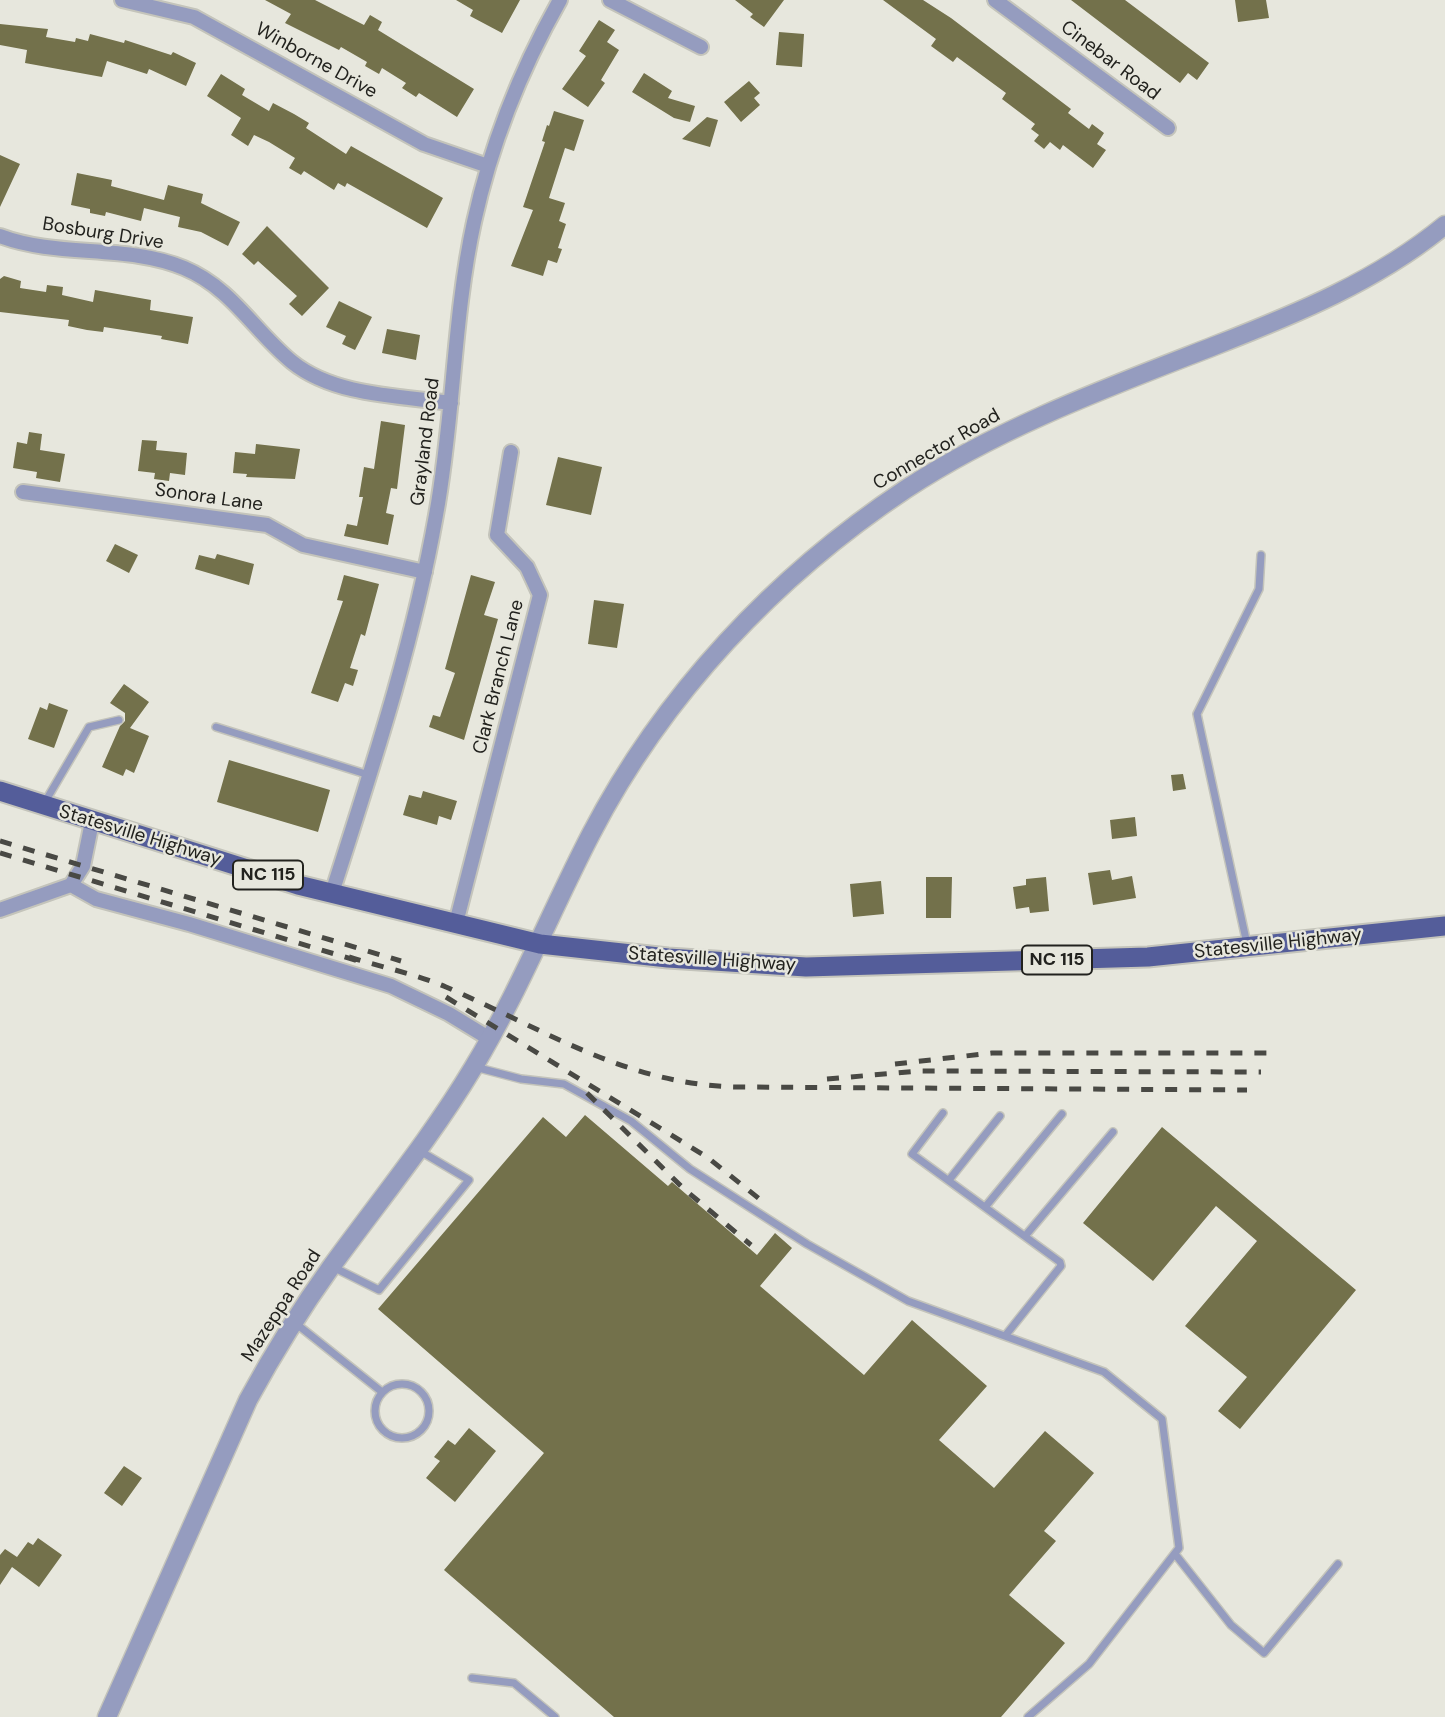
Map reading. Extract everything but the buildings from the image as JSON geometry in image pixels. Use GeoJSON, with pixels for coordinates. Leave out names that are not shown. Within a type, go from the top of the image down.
{"type":"FeatureCollection","features":[{"type":"Feature","properties":{"kind":"main road","name":"Statesville Highway"},"geometry":{"type":"LineString","coordinates":[[0,791],[92,822],[332,893],[540,944],[668,958],[806,967],[1148,957],[1445,926]]}},
{"type":"Feature","properties":{"kind":"street","name":"Winborne Drive"},"geometry":{"type":"LineString","coordinates":[[122,0],[178,11],[204,22],[424,144],[488,166]]}},
{"type":"Feature","properties":{"kind":"street","name":"Grayland Road"},"geometry":{"type":"LineString","coordinates":[[332,893],[414,627],[440,492],[464,281],[488,166],[522,75],[560,0]]}},
{"type":"Feature","properties":{"kind":"street"},"geometry":{"type":"LineString","coordinates":[[610,0],[701,47]]}},
{"type":"Feature","properties":{"kind":"street","name":"Cinebar Road"},"geometry":{"type":"LineString","coordinates":[[995,0],[1168,128]]}},
{"type":"Feature","properties":{"kind":"street","name":"Connector Road"},"geometry":{"type":"LineString","coordinates":[[540,944],[590,835],[659,724],[729,639],[787,583],[852,528],[906,489],[1017,428],[1309,307],[1389,266],[1445,225]]}},
{"type":"Feature","properties":{"kind":"street","name":"Bosburg Drive"},"geometry":{"type":"LineString","coordinates":[[0,236],[144,258],[183,267],[218,286],[293,363],[326,382],[451,403]]}},
{"type":"Feature","properties":{"kind":"street","name":"Clark Branch Lane"},"geometry":{"type":"LineString","coordinates":[[456,922],[540,595],[527,567],[497,535],[511,452]]}},
{"type":"Feature","properties":{"kind":"street","name":"Sonora Lane"},"geometry":{"type":"LineString","coordinates":[[23,492],[267,525],[303,545],[425,572]]}},
{"type":"Feature","properties":{"kind":"street"},"geometry":{"type":"LineString","coordinates":[[0,910],[71,885],[83,866],[92,822]]}},
{"type":"Feature","properties":{"kind":"street"},"geometry":{"type":"LineString","coordinates":[[71,885],[96,899],[189,924],[391,986],[449,1014],[490,1040]]}},
{"type":"Feature","properties":{"kind":"street","name":"Mazeppa Road"},"geometry":{"type":"LineString","coordinates":[[107,1717],[248,1400],[293,1322],[331,1266],[419,1151],[474,1067],[540,944]]}},
{"type":"Feature","properties":{"kind":"lane"},"geometry":{"type":"LineString","coordinates":[[1248,947],[1196,714],[1259,589],[1261,555]]}},
{"type":"Feature","properties":{"kind":"lane"},"geometry":{"type":"LineString","coordinates":[[43,805],[89,727],[119,720]]}},
{"type":"Feature","properties":{"kind":"lane"},"geometry":{"type":"LineString","coordinates":[[216,727],[370,775]]}},
{"type":"Feature","properties":{"kind":"lane"},"geometry":{"type":"LineString","coordinates":[[474,1067],[521,1079],[564,1084],[631,1121],[690,1169],[829,1257],[908,1301],[1104,1372],[1162,1419],[1180,1548],[1089,1664],[1028,1717]]}},
{"type":"Feature","properties":{"kind":"lane"},"geometry":{"type":"LineString","coordinates":[[943,1113],[912,1154],[1026,1236],[1060,1266],[1005,1336]]}},
{"type":"Feature","properties":{"kind":"lane"},"geometry":{"type":"LineString","coordinates":[[986,1206],[1062,1114]]}},
{"type":"Feature","properties":{"kind":"lane"},"geometry":{"type":"LineString","coordinates":[[948,1180],[1000,1116]]}},
{"type":"Feature","properties":{"kind":"lane"},"geometry":{"type":"LineString","coordinates":[[1026,1236],[1113,1132]]}},
{"type":"Feature","properties":{"kind":"lane"},"geometry":{"type":"LineString","coordinates":[[331,1266],[379,1290],[469,1180],[419,1151]]}},
{"type":"Feature","properties":{"kind":"lane"},"geometry":{"type":"LineString","coordinates":[[293,1322],[382,1392]]}},
{"type":"Feature","properties":{"kind":"lane"},"geometry":{"type":"LineString","coordinates":[[398,1384],[415,1387],[422,1393],[429,1409],[428,1418],[418,1433],[401,1439],[384,1433],[378,1426],[374,1408],[382,1392],[398,1384]]}},
{"type":"Feature","properties":{"kind":"lane"},"geometry":{"type":"LineString","coordinates":[[1175,1554],[1231,1625],[1264,1653],[1338,1564]]}},
{"type":"Feature","properties":{"kind":"lane"},"geometry":{"type":"LineString","coordinates":[[472,1678],[514,1683],[555,1717]]}},
{"type":"Feature","properties":{"kind":"railway"},"geometry":{"type":"LineString","coordinates":[[0,841],[401,961]]}},
{"type":"Feature","properties":{"kind":"railway"},"geometry":{"type":"LineString","coordinates":[[0,853],[358,961]]}},
{"type":"Feature","properties":{"kind":"railway"},"geometry":{"type":"LineString","coordinates":[[349,957],[435,982],[623,1066],[698,1084],[738,1087],[1247,1090]]}},
{"type":"Feature","properties":{"kind":"railway"},"geometry":{"type":"LineString","coordinates":[[446,997],[707,1157],[762,1201]]}},
{"type":"Feature","properties":{"kind":"railway"},"geometry":{"type":"LineString","coordinates":[[895,1064],[992,1053],[1278,1053]]}},
{"type":"Feature","properties":{"kind":"railway"},"geometry":{"type":"LineString","coordinates":[[827,1079],[919,1071],[1261,1072]]}},
{"type":"Feature","properties":{"kind":"railway"},"geometry":{"type":"LineString","coordinates":[[587,1093],[684,1189],[751,1245]]}}]}
